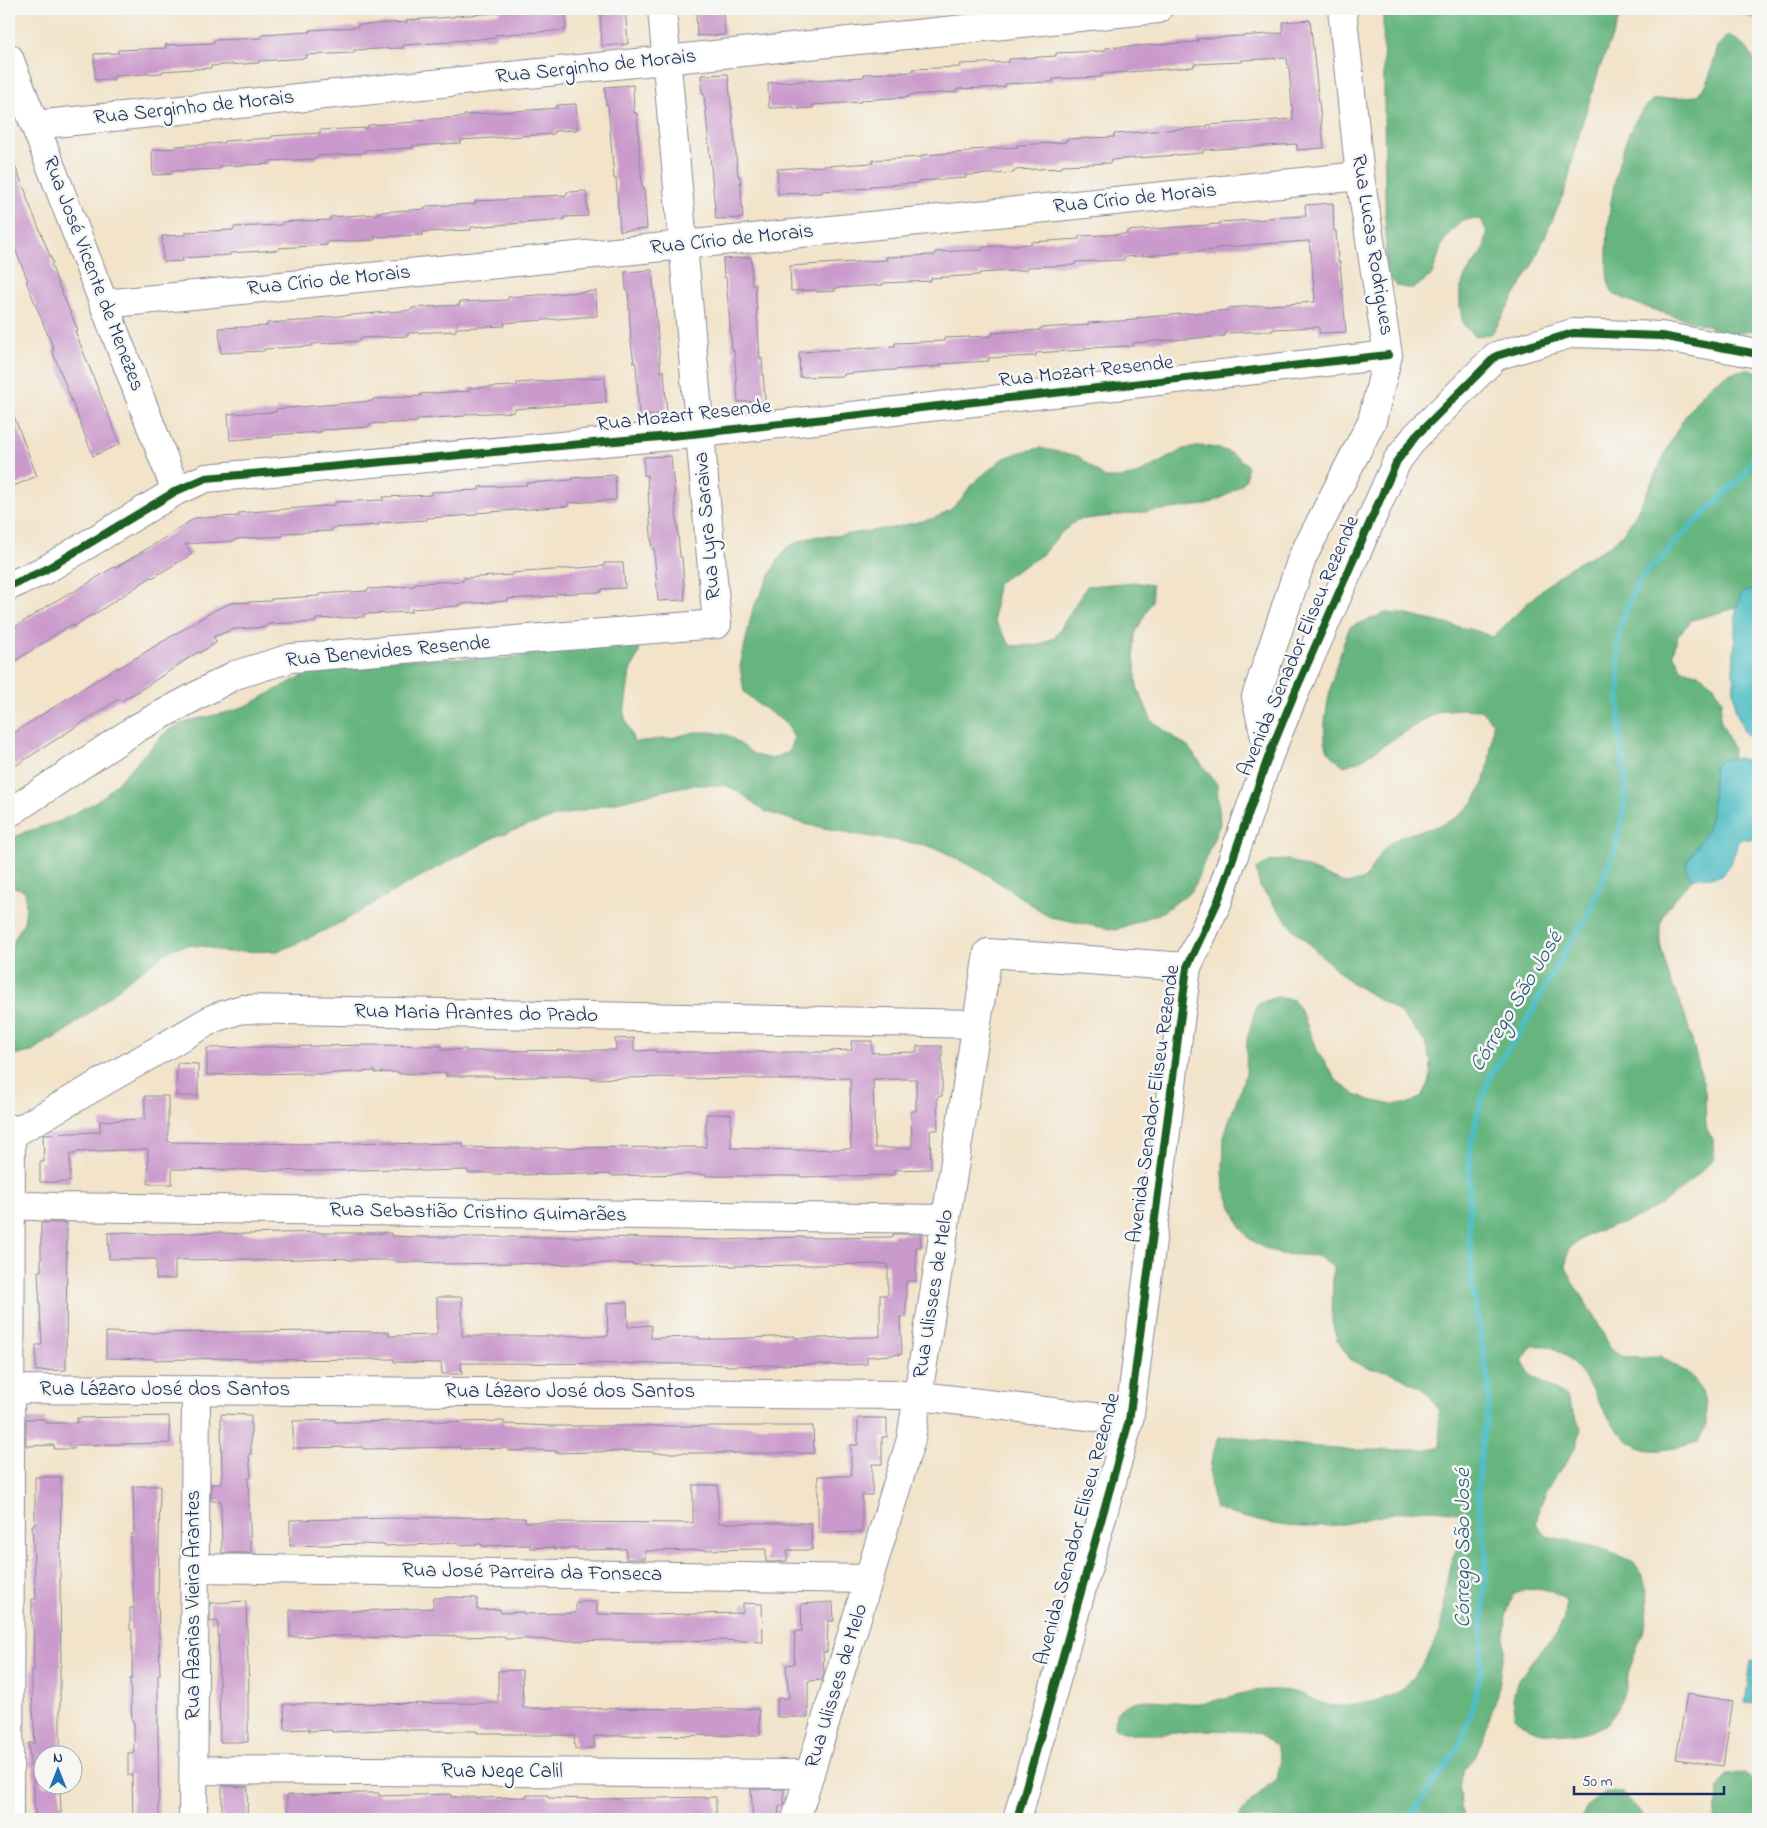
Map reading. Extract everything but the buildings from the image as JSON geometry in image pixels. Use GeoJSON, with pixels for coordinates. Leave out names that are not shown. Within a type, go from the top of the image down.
{"type":"FeatureCollection","features":[{"type":"Feature","properties":{"kind":"street","name":"Rua Lyra Saraiva"},"geometry":{"type":"LineString","coordinates":[[662,9],[717,624]]}},
{"type":"Feature","properties":{"kind":"street","name":"Rua Serginho de Morais"},"geometry":{"type":"LineString","coordinates":[[35,125],[1158,9]]}},
{"type":"Feature","properties":{"kind":"street","name":"Rua Lucas Rodrigues"},"geometry":{"type":"LineString","coordinates":[[1269,755],[1256,697],[1302,558],[1372,421],[1388,355],[1360,176],[1342,9]]}},
{"type":"Feature","properties":{"kind":"street","name":"Rua José Vicente de Menezes"},"geometry":{"type":"LineString","coordinates":[[9,58],[176,492]]}},
{"type":"Feature","properties":{"kind":"street","name":"Rua Círio de Morais"},"geometry":{"type":"LineString","coordinates":[[105,304],[1360,176]]}},
{"type":"Feature","properties":{"kind":"street","name":"Avenida Senador Eliseu Rezende"},"geometry":{"type":"LineString","coordinates":[[1017,1819],[1129,1421],[1187,968],[1218,901],[1269,755],[1294,692],[1397,461],[1416,436],[1496,356],[1573,333],[1661,336],[1758,354]]}},
{"type":"Feature","properties":{"kind":"street","name":"Rua Mozart Resende"},"geometry":{"type":"LineString","coordinates":[[9,585],[45,570],[176,492],[206,478],[700,433],[1388,355]]}},
{"type":"Feature","properties":{"kind":"street","name":"Rua Benevides Resende"},"geometry":{"type":"LineString","coordinates":[[9,812],[137,728],[235,675],[291,658],[717,624]]}},
{"type":"Feature","properties":{"kind":"street","name":"Rua Ulisses de Melo"},"geometry":{"type":"LineString","coordinates":[[796,1819],[912,1439],[988,953],[1187,968]]}},
{"type":"Feature","properties":{"kind":"street","name":"Rua Maria Arantes do Prado"},"geometry":{"type":"LineString","coordinates":[[9,1133],[214,1018],[242,1009],[977,1024]]}},
{"type":"Feature","properties":{"kind":"street"},"geometry":{"type":"LineString","coordinates":[[9,1133],[11,1205],[9,1819]]}},
{"type":"Feature","properties":{"kind":"street","name":"Rua Sebastião Cristino Guimarães"},"geometry":{"type":"LineString","coordinates":[[11,1205],[946,1219]]}},
{"type":"Feature","properties":{"kind":"street","name":"Rua Lázaro José dos Santos"},"geometry":{"type":"LineString","coordinates":[[10,1389],[918,1395],[1129,1421]]}},
{"type":"Feature","properties":{"kind":"street","name":"Rua Azarias Vieira Arantes"},"geometry":{"type":"LineString","coordinates":[[193,1819],[196,1390]]}},
{"type":"Feature","properties":{"kind":"street","name":"Rua José Parreira da Fonseca"},"geometry":{"type":"LineString","coordinates":[[195,1568],[869,1579]]}},
{"type":"Feature","properties":{"kind":"street","name":"Rua Nege Calil"},"geometry":{"type":"LineString","coordinates":[[194,1770],[810,1774]]}},
{"type":"Feature","properties":{"kind":"green space"},"geometry":{"type":"Polygon","coordinates":[[[1382,9],[1623,9],[1600,67],[1576,144],[1568,181],[1562,198],[1532,266],[1492,334],[1474,336],[1463,324],[1460,307],[1460,290],[1465,276],[1484,249],[1487,233],[1481,219],[1463,220],[1451,231],[1442,244],[1432,275],[1413,289],[1397,286],[1386,273],[1382,9]]]}},
{"type":"Feature","properties":{"kind":"green space"},"geometry":{"type":"Polygon","coordinates":[[[1730,9],[1758,9],[1758,19],[1733,11],[1730,9]]]}},
{"type":"Feature","properties":{"kind":"green space"},"geometry":{"type":"Polygon","coordinates":[[[1728,35],[1740,42],[1748,50],[1754,59],[1758,72],[1758,328],[1738,333],[1723,332],[1700,323],[1648,308],[1616,295],[1609,283],[1607,270],[1608,226],[1612,193],[1624,145],[1632,127],[1652,100],[1696,96],[1707,84],[1718,46],[1728,35]]]}},
{"type":"Feature","properties":{"kind":"green space"},"geometry":{"type":"Polygon","coordinates":[[[1751,370],[1758,372],[1759,573],[1757,591],[1754,599],[1729,610],[1692,620],[1678,635],[1673,654],[1682,669],[1699,674],[1714,685],[1722,701],[1720,719],[1733,749],[1729,809],[1692,879],[1667,908],[1660,925],[1660,944],[1670,980],[1684,1012],[1705,1091],[1706,1127],[1713,1141],[1714,1158],[1687,1185],[1656,1207],[1628,1222],[1595,1232],[1579,1241],[1568,1250],[1566,1266],[1573,1283],[1594,1316],[1611,1349],[1626,1357],[1660,1356],[1691,1375],[1702,1391],[1706,1407],[1706,1425],[1698,1442],[1662,1450],[1641,1448],[1628,1440],[1617,1428],[1606,1414],[1577,1367],[1565,1355],[1551,1347],[1532,1346],[1522,1361],[1531,1375],[1567,1398],[1581,1428],[1577,1445],[1547,1490],[1540,1506],[1536,1523],[1547,1536],[1599,1548],[1632,1561],[1642,1574],[1647,1591],[1648,1608],[1645,1626],[1627,1676],[1624,1692],[1618,1707],[1608,1723],[1589,1732],[1548,1734],[1530,1729],[1515,1717],[1512,1699],[1518,1680],[1556,1635],[1564,1619],[1565,1600],[1540,1588],[1521,1592],[1513,1595],[1506,1616],[1504,1652],[1499,1687],[1476,1756],[1464,1770],[1459,1787],[1460,1807],[1465,1819],[1237,1819],[1250,1802],[1277,1780],[1280,1763],[1276,1745],[1261,1734],[1241,1731],[1204,1730],[1167,1734],[1131,1734],[1115,1729],[1116,1712],[1136,1701],[1154,1700],[1200,1703],[1258,1690],[1293,1692],[1336,1706],[1368,1703],[1394,1694],[1420,1668],[1438,1635],[1443,1618],[1450,1564],[1465,1535],[1469,1516],[1433,1509],[1415,1510],[1328,1526],[1298,1527],[1270,1524],[1216,1509],[1211,1490],[1210,1473],[1212,1456],[1219,1438],[1237,1436],[1255,1440],[1346,1450],[1423,1450],[1441,1446],[1438,1409],[1428,1393],[1404,1378],[1386,1371],[1367,1368],[1350,1359],[1337,1340],[1332,1321],[1333,1267],[1318,1256],[1280,1254],[1248,1238],[1239,1223],[1224,1188],[1224,1136],[1246,1073],[1247,1039],[1257,1004],[1277,997],[1294,1000],[1303,1015],[1317,1051],[1337,1081],[1353,1093],[1369,1100],[1388,1104],[1407,1104],[1422,1097],[1430,1081],[1431,1062],[1425,1043],[1413,1027],[1399,1012],[1349,981],[1295,931],[1260,887],[1256,869],[1270,861],[1288,860],[1347,884],[1365,879],[1385,847],[1394,840],[1438,826],[1454,819],[1466,809],[1476,798],[1482,785],[1490,756],[1493,723],[1480,710],[1459,709],[1441,711],[1361,760],[1344,766],[1329,752],[1325,742],[1325,727],[1330,690],[1340,653],[1350,627],[1386,613],[1403,614],[1477,631],[1493,637],[1530,601],[1569,568],[1605,549],[1623,533],[1636,514],[1670,444],[1697,400],[1713,384],[1733,372],[1751,370]]]}},
{"type":"Feature","properties":{"kind":"green space"},"geometry":{"type":"Polygon","coordinates":[[[1203,446],[1227,451],[1241,460],[1247,465],[1246,480],[1227,495],[1205,505],[1077,520],[1061,533],[1043,554],[997,583],[994,620],[1011,646],[1040,645],[1055,637],[1087,586],[1134,582],[1152,585],[1152,601],[1135,634],[1134,653],[1137,687],[1152,721],[1189,748],[1217,784],[1220,824],[1192,891],[1161,913],[1115,930],[1050,917],[986,874],[940,850],[925,845],[804,824],[764,811],[738,791],[724,785],[692,785],[555,817],[499,835],[401,887],[344,921],[277,951],[223,952],[208,947],[189,945],[173,948],[130,979],[62,1034],[32,1052],[17,1055],[9,1049],[9,956],[15,938],[24,922],[26,907],[25,891],[9,885],[9,840],[25,832],[60,821],[105,795],[166,732],[181,724],[233,711],[294,680],[312,673],[345,666],[396,659],[503,659],[639,639],[639,654],[630,671],[624,715],[634,742],[671,738],[695,732],[712,732],[728,735],[755,755],[772,759],[788,752],[794,738],[786,723],[759,705],[744,692],[740,666],[753,608],[786,548],[802,540],[818,536],[835,536],[892,528],[935,518],[950,510],[971,485],[1002,459],[1020,452],[1040,448],[1078,456],[1105,478],[1120,478],[1136,475],[1184,449],[1203,446]]]}},
{"type":"Feature","properties":{"kind":"green space"},"geometry":{"type":"Polygon","coordinates":[[[1744,1773],[1758,1788],[1758,1819],[1716,1819],[1718,1789],[1727,1774],[1744,1773]]]}},
{"type":"Feature","properties":{"kind":"green space"},"geometry":{"type":"Polygon","coordinates":[[[1604,1792],[1622,1793],[1646,1819],[1581,1819],[1590,1804],[1604,1792]]]}},
{"type":"Feature","properties":{"kind":"water"},"geometry":{"type":"Polygon","coordinates":[[[1758,588],[1758,742],[1745,733],[1735,709],[1733,673],[1736,611],[1741,594],[1758,588]]]}},
{"type":"Feature","properties":{"kind":"water"},"geometry":{"type":"Polygon","coordinates":[[[1739,758],[1758,764],[1758,839],[1741,839],[1729,867],[1721,875],[1692,879],[1687,871],[1686,863],[1706,832],[1711,816],[1714,765],[1721,760],[1739,758]]]}},
{"type":"Feature","properties":{"kind":"water"},"geometry":{"type":"Polygon","coordinates":[[[1751,1661],[1758,1662],[1758,1704],[1745,1703],[1751,1661]]]}},
{"type":"Feature","properties":{"kind":"waterway","name":"Córrego São José"},"geometry":{"type":"LineString","coordinates":[[1408,1819],[1459,1747],[1471,1713],[1480,1675],[1486,1554],[1478,1492],[1482,1441],[1489,1405],[1489,1385],[1472,1286],[1469,1228],[1470,1151],[1478,1113],[1491,1074],[1522,1029],[1566,949],[1587,917],[1615,849],[1624,809],[1625,791],[1625,773],[1620,736],[1618,637],[1622,620],[1637,584],[1648,569],[1664,556],[1677,540],[1744,475],[1758,448]]}},
{"type":"Feature","properties":{"kind":"cycle path"},"geometry":{"type":"LineString","coordinates":[[1017,1819],[1129,1421],[1187,967],[1218,901],[1269,755],[1295,692],[1397,461],[1416,436],[1496,356],[1573,333],[1661,336],[1758,354]]}},
{"type":"Feature","properties":{"kind":"cycle path"},"geometry":{"type":"LineString","coordinates":[[9,586],[45,570],[176,491],[206,478],[692,434],[1388,355]]}}]}
